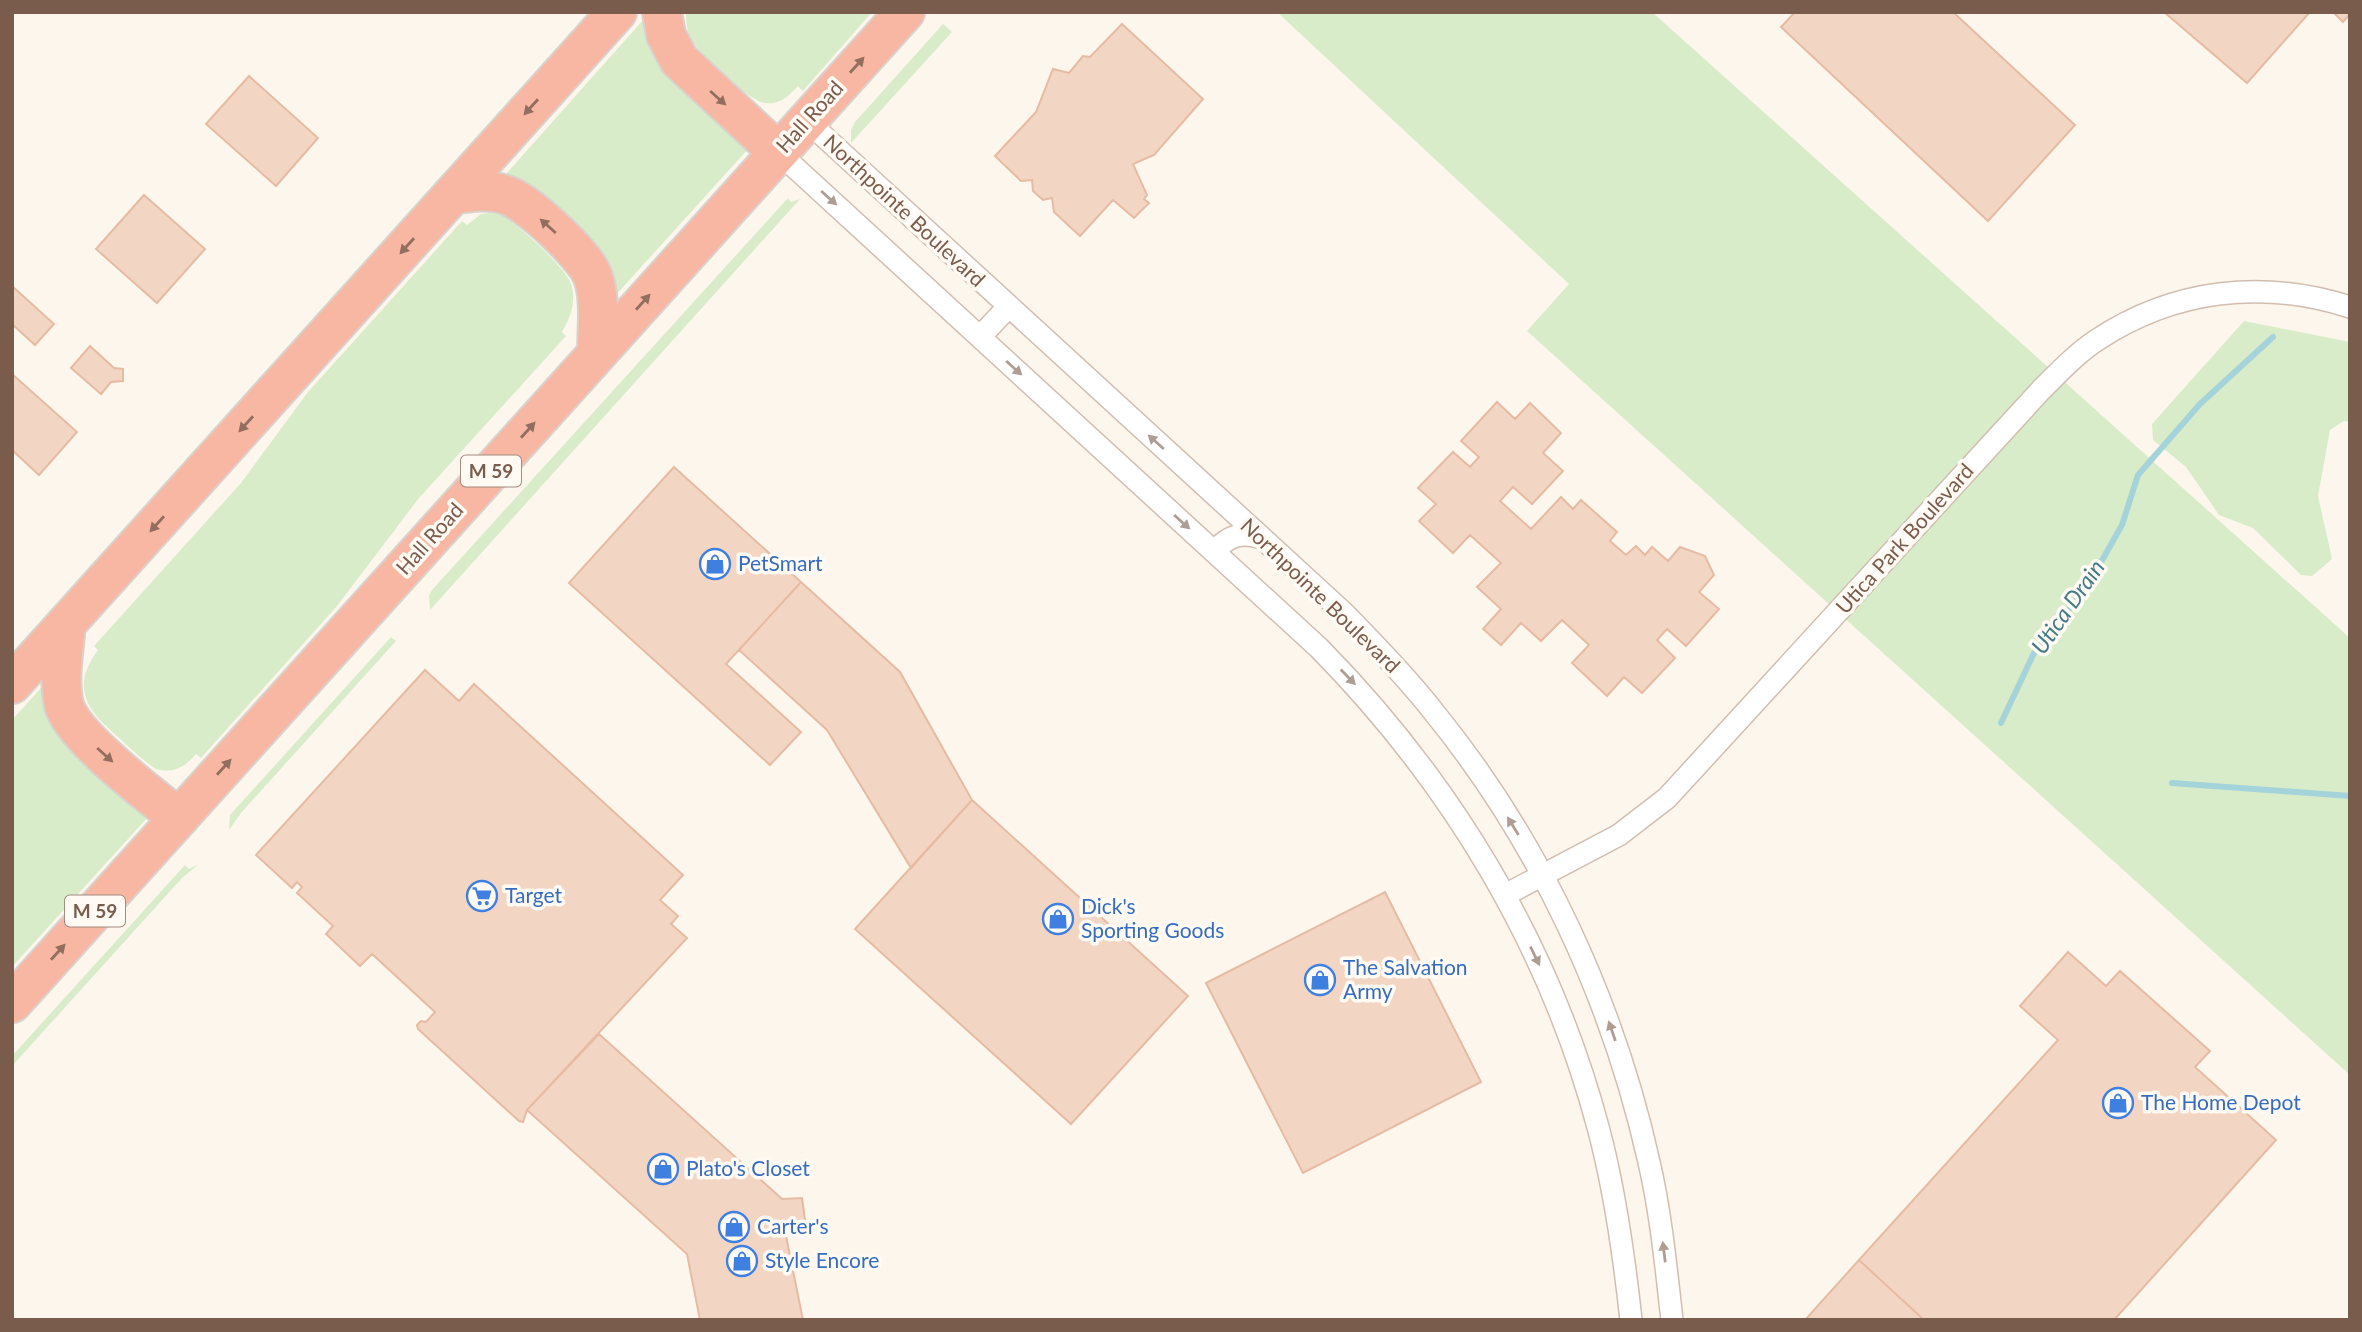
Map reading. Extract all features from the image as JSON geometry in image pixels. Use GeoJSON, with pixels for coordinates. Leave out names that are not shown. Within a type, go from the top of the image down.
{"type":"FeatureCollection","features":[{"type":"Feature","properties":{"kind":"highway"},"geometry":{"type":"LineString","coordinates":[[12,684],[617,12]]}},
{"type":"Feature","properties":{"kind":"highway"},"geometry":{"type":"LineString","coordinates":[[662,12],[666,35],[679,60],[778,152]]}},
{"type":"Feature","properties":{"kind":"highway","name":"Hall Road"},"geometry":{"type":"LineString","coordinates":[[12,1003],[905,12]]}},
{"type":"Feature","properties":{"kind":"highway"},"geometry":{"type":"LineString","coordinates":[[452,195],[494,192],[507,195],[520,201],[577,252],[593,276],[596,292],[597,353]]}},
{"type":"Feature","properties":{"kind":"highway"},"geometry":{"type":"LineString","coordinates":[[66,624],[62,688],[68,715],[85,737],[179,818]]}},
{"type":"Feature","properties":{"kind":"street","name":"Northpointe Boulevard"},"geometry":{"type":"LineString","coordinates":[[807,121],[1345,614],[1395,666],[1437,716],[1488,787],[1542,876],[1592,981],[1629,1085],[1655,1194],[1672,1320]]}},
{"type":"Feature","properties":{"kind":"street","name":"Northpointe Boulevard"},"geometry":{"type":"LineString","coordinates":[[778,152],[1320,648],[1386,719],[1454,810],[1505,895],[1555,999],[1592,1105],[1617,1212],[1631,1320]]}},
{"type":"Feature","properties":{"kind":"street","name":"Utica Park Boulevard"},"geometry":{"type":"LineString","coordinates":[[1505,895],[1619,835],[1667,798],[2041,390],[2096,341],[2148,312],[2208,294],[2283,292],[2311,295],[2350,307]]}},
{"type":"Feature","properties":{"kind":"street"},"geometry":{"type":"LineString","coordinates":[[981,337],[1008,307]]}},
{"type":"Feature","properties":{"kind":"street"},"geometry":{"type":"LineString","coordinates":[[1214,551],[1223,542],[1240,534],[1261,538]]}},
{"type":"Feature","properties":{"kind":"green space"},"geometry":{"type":"Polygon","coordinates":[[[686,12],[872,12],[803,91],[798,86],[784,99],[765,103],[725,76],[696,46],[687,26],[686,12]]]}},
{"type":"Feature","properties":{"kind":"green space"},"geometry":{"type":"Polygon","coordinates":[[[1277,12],[1652,12],[2350,638],[2350,1075],[1527,331],[1569,284],[1277,12]]]}},
{"type":"Feature","properties":{"kind":"green space"},"geometry":{"type":"Polygon","coordinates":[[[644,19],[749,148],[614,297],[505,175],[644,19]]]}},
{"type":"Feature","properties":{"kind":"green space"},"geometry":{"type":"Polygon","coordinates":[[[943,24],[952,32],[851,143],[851,130],[855,122],[943,24]]]}},
{"type":"Feature","properties":{"kind":"green space"},"geometry":{"type":"Polygon","coordinates":[[[788,198],[791,202],[800,199],[430,610],[429,596],[432,590],[788,198]]]}},
{"type":"Feature","properties":{"kind":"green space"},"geometry":{"type":"Polygon","coordinates":[[[481,214],[503,216],[521,229],[552,258],[567,277],[573,290],[573,303],[562,332],[566,336],[419,498],[337,606],[201,758],[196,754],[188,763],[178,768],[168,771],[156,769],[107,727],[91,708],[84,687],[85,676],[98,650],[94,646],[241,483],[308,392],[462,221],[467,225],[481,214]]]}},
{"type":"Feature","properties":{"kind":"green space"},"geometry":{"type":"Polygon","coordinates":[[[2244,321],[2350,342],[2350,422],[2344,421],[2330,430],[2318,496],[2332,559],[2312,576],[2301,575],[2253,528],[2219,515],[2186,467],[2153,440],[2152,424],[2244,321]]]}},
{"type":"Feature","properties":{"kind":"green space"},"geometry":{"type":"Polygon","coordinates":[[[391,637],[396,641],[241,813],[229,830],[230,815],[391,637]]]}},
{"type":"Feature","properties":{"kind":"green space"},"geometry":{"type":"Polygon","coordinates":[[[44,687],[147,818],[12,967],[12,720],[44,687]]]}},
{"type":"Feature","properties":{"kind":"green space"},"geometry":{"type":"Polygon","coordinates":[[[199,864],[182,878],[12,1066],[12,1056],[185,865],[189,869],[199,864]]]}},
{"type":"Feature","properties":{"kind":"building"},"geometry":{"type":"Polygon","coordinates":[[[1795,12],[1953,12],[2075,125],[1988,221],[1781,27],[1795,12]]]}},
{"type":"Feature","properties":{"kind":"building"},"geometry":{"type":"Polygon","coordinates":[[[2164,12],[2310,12],[2247,83],[2164,12]]]}},
{"type":"Feature","properties":{"kind":"building"},"geometry":{"type":"Polygon","coordinates":[[[2333,12],[2350,12],[2350,14],[2343,22],[2333,12]]]}},
{"type":"Feature","properties":{"kind":"building"},"geometry":{"type":"Polygon","coordinates":[[[1122,24],[1203,99],[1154,155],[1133,164],[1147,195],[1144,199],[1149,203],[1134,218],[1113,200],[1080,236],[1054,212],[1052,198],[1043,200],[1033,191],[1032,180],[1021,181],[995,156],[1036,112],[1053,69],[1069,73],[1083,56],[1090,57],[1122,24]]]}},
{"type":"Feature","properties":{"kind":"building"},"geometry":{"type":"Polygon","coordinates":[[[249,76],[318,138],[276,186],[206,124],[249,76]]]}},
{"type":"Feature","properties":{"kind":"building"},"geometry":{"type":"Polygon","coordinates":[[[144,195],[205,249],[157,303],[96,249],[144,195]]]}},
{"type":"Feature","properties":{"kind":"building"},"geometry":{"type":"Polygon","coordinates":[[[12,286],[54,324],[35,345],[12,324],[12,286]]]}},
{"type":"Feature","properties":{"kind":"building"},"geometry":{"type":"Polygon","coordinates":[[[90,346],[114,368],[123,369],[123,381],[111,382],[101,394],[71,368],[90,346]]]}},
{"type":"Feature","properties":{"kind":"building"},"geometry":{"type":"Polygon","coordinates":[[[12,374],[77,432],[39,475],[12,450],[12,374]]]}},
{"type":"Feature","properties":{"kind":"building"},"geometry":{"type":"Polygon","coordinates":[[[1497,402],[1515,419],[1530,403],[1561,433],[1543,453],[1563,471],[1532,504],[1513,487],[1500,501],[1531,529],[1561,497],[1573,509],[1581,500],[1617,532],[1610,541],[1626,555],[1636,546],[1645,555],[1652,547],[1668,561],[1680,547],[1705,556],[1714,575],[1699,592],[1719,609],[1686,646],[1667,629],[1657,640],[1675,658],[1642,693],[1624,677],[1607,696],[1572,663],[1589,645],[1562,620],[1541,641],[1521,623],[1501,645],[1483,629],[1501,609],[1477,587],[1501,563],[1470,535],[1453,553],[1419,521],[1436,504],[1418,488],[1453,452],[1470,467],[1479,457],[1461,441],[1497,402]]]}},
{"type":"Feature","properties":{"kind":"building"},"geometry":{"type":"Polygon","coordinates":[[[674,467],[801,582],[726,664],[801,732],[770,765],[569,583],[674,467]]]}},
{"type":"Feature","properties":{"kind":"building"},"geometry":{"type":"Polygon","coordinates":[[[801,582],[900,672],[972,800],[911,868],[827,730],[739,650],[801,582]]]}},
{"type":"Feature","properties":{"kind":"building","name":"Target"},"geometry":{"type":"Polygon","coordinates":[[[425,670],[459,701],[474,684],[683,875],[660,900],[678,916],[671,924],[687,938],[527,1110],[523,1122],[418,1029],[417,1025],[421,1021],[426,1022],[435,1012],[372,954],[360,966],[326,934],[333,926],[297,893],[302,887],[297,882],[292,888],[256,855],[425,670]]]}},
{"type":"Feature","properties":{"kind":"building"},"geometry":{"type":"Polygon","coordinates":[[[972,800],[1188,996],[1071,1124],[855,929],[972,800]]]}},
{"type":"Feature","properties":{"kind":"building"},"geometry":{"type":"Polygon","coordinates":[[[1385,892],[1481,1082],[1303,1173],[1206,983],[1385,892]]]}},
{"type":"Feature","properties":{"kind":"building","name":"The Home Depot"},"geometry":{"type":"Polygon","coordinates":[[[2068,952],[2106,986],[2120,971],[2210,1051],[2195,1067],[2276,1140],[2114,1320],[1924,1320],[1859,1260],[2058,1040],[2020,1006],[2068,952]]]}},
{"type":"Feature","properties":{"kind":"building"},"geometry":{"type":"Polygon","coordinates":[[[599,1034],[782,1199],[802,1198],[806,1227],[785,1231],[803,1320],[700,1320],[687,1254],[527,1110],[599,1034]]]}},
{"type":"Feature","properties":{"kind":"building"},"geometry":{"type":"Polygon","coordinates":[[[1859,1260],[1924,1320],[1805,1320],[1859,1260]]]}},
{"type":"Feature","properties":{"kind":"waterway","name":"Utica Drain"},"geometry":{"type":"LineString","coordinates":[[2001,723],[2034,653],[2087,587],[2122,525],[2138,475],[2200,404],[2273,337]]}},
{"type":"Feature","properties":{"kind":"waterway"},"geometry":{"type":"LineString","coordinates":[[2172,783],[2350,796]]}},
{"type":"Feature","properties":{"kind":"place","name":"PetSmart"},"geometry":{"type":"Point","coordinates":[715,564]}},
{"type":"Feature","properties":{"kind":"place","name":"Target"},"geometry":{"type":"Point","coordinates":[482,896]}},
{"type":"Feature","properties":{"kind":"place","name":"Dick's Sporting Goods"},"geometry":{"type":"Point","coordinates":[1058,919]}},
{"type":"Feature","properties":{"kind":"place","name":"The Salvation Army"},"geometry":{"type":"Point","coordinates":[1320,980]}},
{"type":"Feature","properties":{"kind":"place","name":"The Home Depot"},"geometry":{"type":"Point","coordinates":[2118,1103]}},
{"type":"Feature","properties":{"kind":"place","name":"Plato's Closet"},"geometry":{"type":"Point","coordinates":[663,1169]}},
{"type":"Feature","properties":{"kind":"place","name":"Carter's"},"geometry":{"type":"Point","coordinates":[734,1227]}},
{"type":"Feature","properties":{"kind":"place","name":"Style Encore"},"geometry":{"type":"Point","coordinates":[742,1261]}}]}
